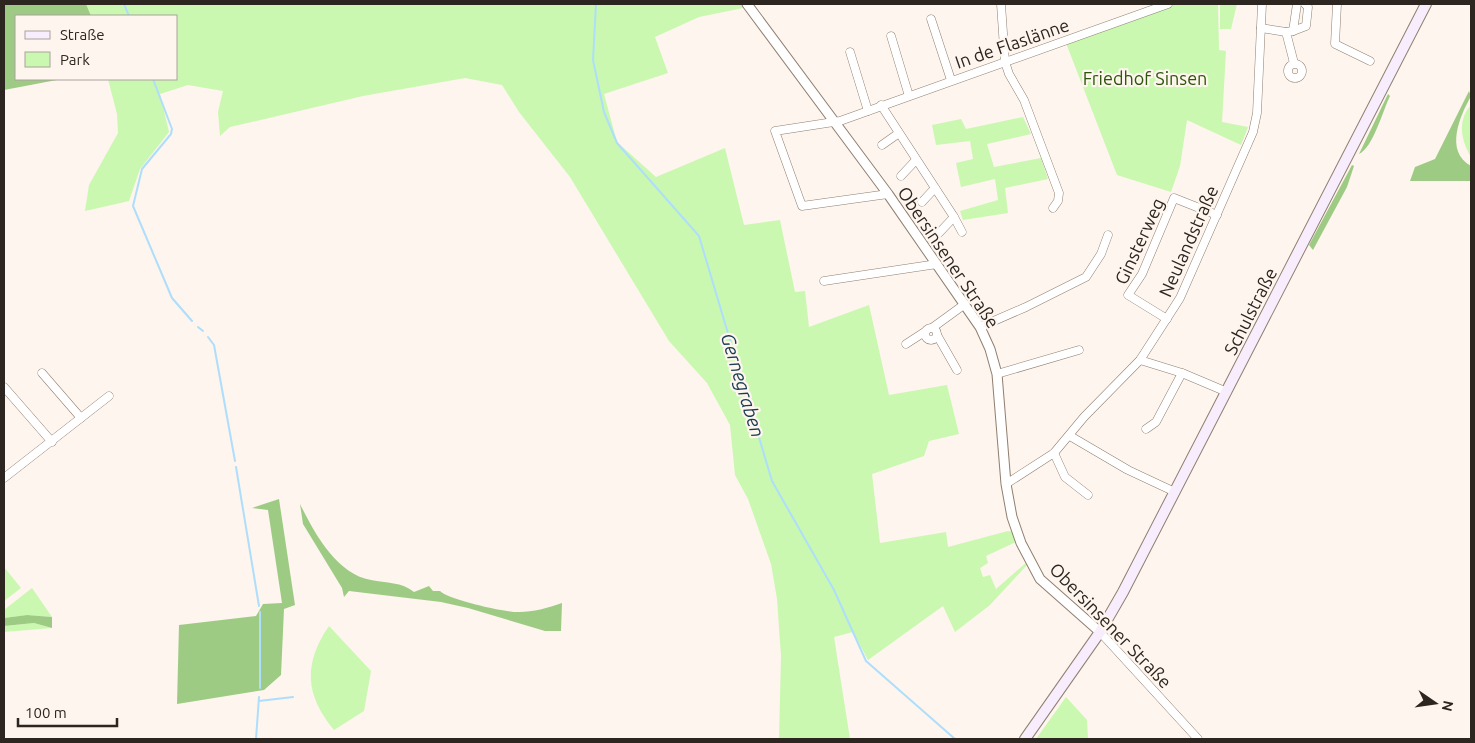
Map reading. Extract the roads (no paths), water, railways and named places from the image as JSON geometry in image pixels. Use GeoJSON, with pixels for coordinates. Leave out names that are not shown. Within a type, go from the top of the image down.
{"type":"FeatureCollection","features":[{"type":"Feature","properties":{"kind":"main road","name":"Schulstraße"},"geometry":{"type":"LineString","coordinates":[[1025,739],[1100,632],[1227,392],[1426,4]]}},
{"type":"Feature","properties":{"kind":"street","name":"Obersinsener Straße"},"geometry":{"type":"LineString","coordinates":[[747,4],[888,194],[980,327],[990,349],[997,374],[1006,484],[1012,517],[1021,543],[1040,578],[1100,632],[1198,739]]}},
{"type":"Feature","properties":{"kind":"street"},"geometry":{"type":"LineString","coordinates":[[1001,4],[1005,62],[1009,74],[1024,100],[1058,193],[1058,201],[1053,208]]}},
{"type":"Feature","properties":{"kind":"street","name":"In de Flaslänne"},"geometry":{"type":"LineString","coordinates":[[888,194],[802,206],[775,131],[834,122],[1168,4]]}},
{"type":"Feature","properties":{"kind":"street","name":"Neulandstraße"},"geometry":{"type":"LineString","coordinates":[[1006,484],[1054,453],[1070,436],[1084,417],[1140,360],[1180,298],[1253,132],[1257,113],[1262,4]]}},
{"type":"Feature","properties":{"kind":"street"},"geometry":{"type":"LineString","coordinates":[[1294,63],[1289,31],[1297,4]]}},
{"type":"Feature","properties":{"kind":"street"},"geometry":{"type":"LineString","coordinates":[[1261,28],[1289,31],[1306,26],[1308,7],[1305,4]]}},
{"type":"Feature","properties":{"kind":"street"},"geometry":{"type":"LineString","coordinates":[[1337,4],[1335,44],[1370,61]]}},
{"type":"Feature","properties":{"kind":"street","name":"In de Flaslänne"},"geometry":{"type":"LineString","coordinates":[[931,19],[951,80]]}},
{"type":"Feature","properties":{"kind":"street"},"geometry":{"type":"LineString","coordinates":[[891,36],[909,96]]}},
{"type":"Feature","properties":{"kind":"street"},"geometry":{"type":"LineString","coordinates":[[850,52],[868,111]]}},
{"type":"Feature","properties":{"kind":"street"},"geometry":{"type":"LineString","coordinates":[[882,105],[962,232]]}},
{"type":"Feature","properties":{"kind":"street"},"geometry":{"type":"LineString","coordinates":[[882,145],[899,133]]}},
{"type":"Feature","properties":{"kind":"street"},"geometry":{"type":"LineString","coordinates":[[901,176],[916,160]]}},
{"type":"Feature","properties":{"kind":"street"},"geometry":{"type":"LineString","coordinates":[[922,202],[935,188]]}},
{"type":"Feature","properties":{"kind":"street","name":"Ginsterweg"},"geometry":{"type":"LineString","coordinates":[[1167,319],[1128,295],[1142,274],[1174,198],[1217,215]]}},
{"type":"Feature","properties":{"kind":"street"},"geometry":{"type":"LineString","coordinates":[[939,233],[954,217]]}},
{"type":"Feature","properties":{"kind":"street"},"geometry":{"type":"LineString","coordinates":[[980,327],[1026,307],[1086,277],[1101,254],[1108,235]]}},
{"type":"Feature","properties":{"kind":"street"},"geometry":{"type":"LineString","coordinates":[[824,281],[937,264]]}},
{"type":"Feature","properties":{"kind":"street"},"geometry":{"type":"LineString","coordinates":[[906,344],[932,331],[965,304]]}},
{"type":"Feature","properties":{"kind":"street"},"geometry":{"type":"LineString","coordinates":[[932,331],[957,370]]}},
{"type":"Feature","properties":{"kind":"street"},"geometry":{"type":"LineString","coordinates":[[997,374],[1079,350]]}},
{"type":"Feature","properties":{"kind":"street"},"geometry":{"type":"LineString","coordinates":[[1140,360],[1182,373],[1227,392]]}},
{"type":"Feature","properties":{"kind":"street"},"geometry":{"type":"LineString","coordinates":[[42,373],[81,418]]}},
{"type":"Feature","properties":{"kind":"street"},"geometry":{"type":"LineString","coordinates":[[1146,429],[1156,422],[1182,373]]}},
{"type":"Feature","properties":{"kind":"street"},"geometry":{"type":"LineString","coordinates":[[4,387],[52,442]]}},
{"type":"Feature","properties":{"kind":"street"},"geometry":{"type":"LineString","coordinates":[[4,478],[109,396]]}},
{"type":"Feature","properties":{"kind":"street"},"geometry":{"type":"LineString","coordinates":[[1070,436],[1128,470],[1175,492]]}},
{"type":"Feature","properties":{"kind":"street"},"geometry":{"type":"LineString","coordinates":[[1054,453],[1065,477],[1088,495]]}},
{"type":"Feature","properties":{"kind":"waterway"},"geometry":{"type":"LineString","coordinates":[[124,4],[129,15]]}},
{"type":"Feature","properties":{"kind":"waterway","name":"Gernegraben"},"geometry":{"type":"LineString","coordinates":[[596,4],[593,60],[604,112],[617,143],[699,236],[772,481],[834,590],[866,661],[955,739]]}},
{"type":"Feature","properties":{"kind":"waterway"},"geometry":{"type":"LineString","coordinates":[[153,80],[172,129],[171,134],[142,169],[133,206],[172,298],[192,321]]}},
{"type":"Feature","properties":{"kind":"waterway"},"geometry":{"type":"LineString","coordinates":[[198,327],[203,331]]}},
{"type":"Feature","properties":{"kind":"waterway"},"geometry":{"type":"LineString","coordinates":[[208,337],[214,345],[235,461]]}},
{"type":"Feature","properties":{"kind":"waterway"},"geometry":{"type":"LineString","coordinates":[[236,467],[259,606]]}},
{"type":"Feature","properties":{"kind":"waterway"},"geometry":{"type":"LineString","coordinates":[[260,612],[260,688]]}},
{"type":"Feature","properties":{"kind":"waterway"},"geometry":{"type":"LineString","coordinates":[[256,739],[259,697]]}},
{"type":"Feature","properties":{"kind":"waterway"},"geometry":{"type":"LineString","coordinates":[[259,701],[293,697]]}},
{"type":"Feature","properties":{"kind":"park label","name":"Friedhof Sinsen"},"geometry":{"type":"Point","coordinates":[1145,78]}}]}
